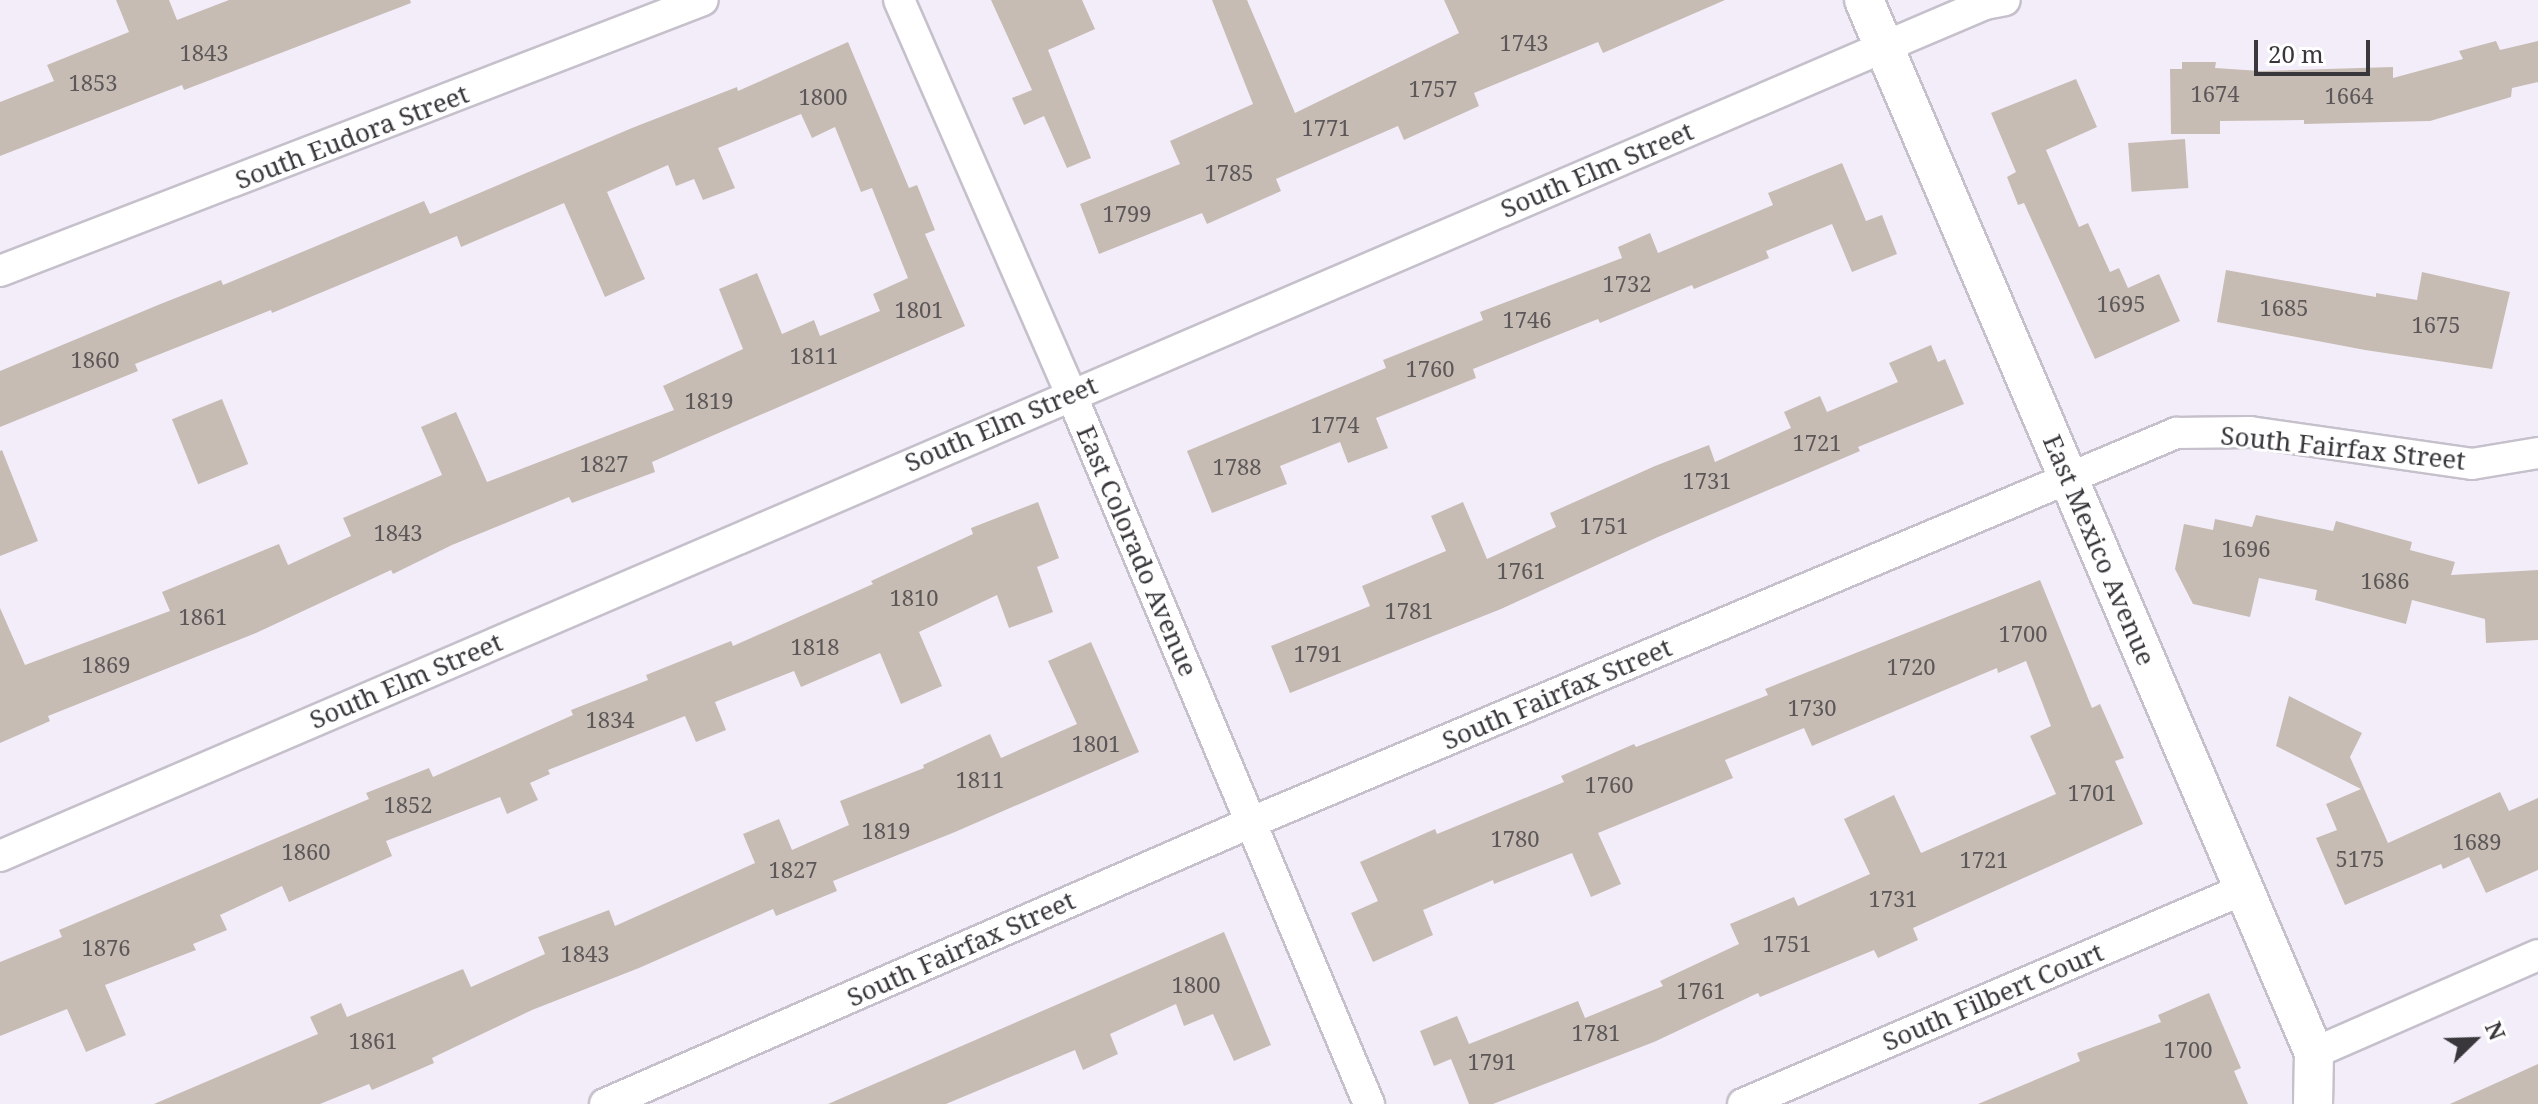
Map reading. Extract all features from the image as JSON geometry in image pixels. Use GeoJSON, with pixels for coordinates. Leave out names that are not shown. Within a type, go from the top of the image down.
{"type":"FeatureCollection","features":[{"type":"Feature","properties":{"kind":"street","name":"South Eudora Street"},"geometry":{"type":"LineString","coordinates":[[0,271],[703,0]]}},
{"type":"Feature","properties":{"kind":"street","name":"East Colorado Avenue"},"geometry":{"type":"LineString","coordinates":[[899,0],[1071,394],[1369,1104]]}},
{"type":"Feature","properties":{"kind":"street","name":"East Mexico Avenue"},"geometry":{"type":"LineString","coordinates":[[1864,0],[2314,1053],[2313,1104]]}},
{"type":"Feature","properties":{"kind":"street","name":"South Elm Street"},"geometry":{"type":"LineString","coordinates":[[0,856],[1071,394],[1985,4],[2005,0]]}},
{"type":"Feature","properties":{"kind":"street","name":"South Fairfax Street"},"geometry":{"type":"LineString","coordinates":[[605,1104],[1252,822],[2176,433],[2250,432],[2472,464],[2538,453]]}},
{"type":"Feature","properties":{"kind":"street","name":"South Filbert Court"},"geometry":{"type":"LineString","coordinates":[[1743,1104],[2242,890]]}},
{"type":"Feature","properties":{"kind":"street"},"geometry":{"type":"LineString","coordinates":[[2314,1053],[2538,955]]}},
{"type":"Feature","properties":{"kind":"building"},"geometry":{"type":"Polygon","coordinates":[[[116,0],[169,0],[177,20],[229,0],[410,0],[411,3],[184,90],[182,85],[0,156],[0,102],[54,81],[47,65],[129,32],[116,0]]]}},
{"type":"Feature","properties":{"kind":"building"},"geometry":{"type":"Polygon","coordinates":[[[991,0],[1082,0],[1095,29],[1048,50],[1091,158],[1067,168],[1044,116],[1024,125],[1012,98],[1032,90],[991,0]]]}},
{"type":"Feature","properties":{"kind":"building"},"geometry":{"type":"Polygon","coordinates":[[[1212,0],[1247,0],[1295,113],[1459,33],[1444,0],[1725,0],[1603,53],[1598,42],[1474,93],[1479,106],[1404,140],[1398,126],[1276,179],[1281,191],[1207,224],[1202,213],[1099,254],[1080,204],[1180,164],[1170,141],[1253,104],[1212,0]]]}},
{"type":"Feature","properties":{"kind":"building"},"geometry":{"type":"Polygon","coordinates":[[[2496,41],[2500,50],[2538,41],[2538,82],[2512,88],[2511,97],[2430,121],[2304,124],[2304,120],[2220,121],[2220,134],[2171,134],[2170,69],[2182,69],[2182,62],[2216,62],[2215,68],[2260,71],[2393,67],[2393,78],[2463,59],[2459,51],[2496,41]]]}},
{"type":"Feature","properties":{"kind":"building"},"geometry":{"type":"Polygon","coordinates":[[[848,42],[909,188],[917,185],[935,230],[925,234],[965,326],[652,462],[655,472],[572,503],[569,497],[452,545],[393,574],[391,570],[256,633],[48,716],[50,721],[0,743],[0,608],[25,665],[170,611],[162,592],[279,544],[288,565],[351,536],[343,518],[442,475],[421,427],[456,412],[487,482],[674,410],[663,386],[743,349],[719,289],[757,273],[782,334],[814,320],[820,336],[880,311],[873,294],[908,278],[872,188],[861,192],[835,127],[812,138],[801,114],[718,148],[735,188],[703,200],[694,179],[676,186],[668,165],[607,192],[645,279],[605,297],[564,203],[461,247],[457,236],[272,313],[271,310],[135,364],[138,371],[0,427],[0,371],[221,280],[223,285],[424,201],[430,214],[632,128],[737,87],[738,91],[848,42]]]}},
{"type":"Feature","properties":{"kind":"building"},"geometry":{"type":"Polygon","coordinates":[[[2076,79],[2097,127],[2046,150],[2079,227],[2088,223],[2110,272],[2119,268],[2128,288],[2159,274],[2180,321],[2095,359],[2024,203],[2018,205],[2007,177],[2016,172],[1991,113],[2076,79]]]}},
{"type":"Feature","properties":{"kind":"building"},"geometry":{"type":"Polygon","coordinates":[[[2185,139],[2188,188],[2132,192],[2128,143],[2185,139]]]}},
{"type":"Feature","properties":{"kind":"building"},"geometry":{"type":"Polygon","coordinates":[[[1842,163],[1866,221],[1882,215],[1897,254],[1852,272],[1832,224],[1766,251],[1769,258],[1694,289],[1692,285],[1600,323],[1598,319],[1473,369],[1476,378],[1376,418],[1388,448],[1348,463],[1340,442],[1280,466],[1287,484],[1212,513],[1187,451],[1386,368],[1383,360],[1483,320],[1480,312],[1622,258],[1618,247],[1650,233],[1658,253],[1773,205],[1768,193],[1842,163]]]}},
{"type":"Feature","properties":{"kind":"building"},"geometry":{"type":"Polygon","coordinates":[[[2226,270],[2376,297],[2376,293],[2417,300],[2422,272],[2510,292],[2492,369],[2365,350],[2217,322],[2226,270]]]}},
{"type":"Feature","properties":{"kind":"building"},"geometry":{"type":"Polygon","coordinates":[[[1931,345],[1938,362],[1945,359],[1964,404],[1858,447],[1860,451],[1658,537],[1501,609],[1290,693],[1271,646],[1370,606],[1362,586],[1446,551],[1431,516],[1463,502],[1487,559],[1556,527],[1550,513],[1655,466],[1709,445],[1715,462],[1791,428],[1784,412],[1820,396],[1827,412],[1898,382],[1889,363],[1931,345]]]}},
{"type":"Feature","properties":{"kind":"building"},"geometry":{"type":"Polygon","coordinates":[[[222,399],[248,464],[198,484],[172,419],[222,399]]]}},
{"type":"Feature","properties":{"kind":"building"},"geometry":{"type":"Polygon","coordinates":[[[0,451],[38,541],[0,556],[0,451]]]}},
{"type":"Feature","properties":{"kind":"building"},"geometry":{"type":"Polygon","coordinates":[[[1038,502],[1059,558],[1037,567],[1053,612],[1009,628],[997,595],[919,632],[942,686],[901,704],[880,653],[801,687],[794,671],[715,702],[726,730],[696,742],[685,716],[548,770],[550,774],[530,783],[538,800],[507,814],[500,797],[386,841],[392,856],[289,902],[282,886],[220,915],[227,930],[193,944],[196,950],[105,985],[126,1035],[86,1052],[67,1009],[0,1036],[0,962],[62,937],[59,930],[369,799],[366,793],[429,768],[433,777],[573,715],[571,710],[648,680],[646,675],[731,641],[733,646],[873,584],[871,581],[973,534],[971,528],[1038,502]]]}},
{"type":"Feature","properties":{"kind":"building"},"geometry":{"type":"Polygon","coordinates":[[[2256,515],[2333,531],[2336,521],[2412,542],[2410,550],[2455,562],[2451,575],[2538,570],[2538,640],[2486,643],[2485,619],[2412,600],[2406,624],[2315,600],[2317,590],[2259,578],[2250,617],[2193,604],[2175,569],[2184,524],[2213,530],[2215,519],[2252,527],[2256,515]]]}},
{"type":"Feature","properties":{"kind":"building"},"geometry":{"type":"Polygon","coordinates":[[[2040,580],[2092,708],[2100,704],[2124,758],[2115,761],[2143,824],[1913,928],[1918,940],[1878,958],[1874,950],[1760,997],[1758,993],[1654,1042],[1493,1104],[1469,1104],[1451,1059],[1434,1066],[1420,1031],[1457,1016],[1469,1044],[1578,1001],[1585,1018],[1663,986],[1660,981],[1739,944],[1730,924],[1794,897],[1798,906],[1870,874],[1844,819],[1894,795],[1921,853],[2056,794],[2030,736],[2051,726],[2026,661],[1998,673],[1997,668],[1812,746],[1804,728],[1725,760],[1733,778],[1598,833],[1621,884],[1591,897],[1572,853],[1494,884],[1493,880],[1423,910],[1433,935],[1373,962],[1351,913],[1378,901],[1360,862],[1435,829],[1437,834],[1564,782],[1561,776],[1634,744],[1636,747],[1768,695],[1765,689],[2040,580]]]}},
{"type":"Feature","properties":{"kind":"building"},"geometry":{"type":"Polygon","coordinates":[[[1091,642],[1139,752],[833,881],[837,891],[776,916],[773,909],[639,968],[532,1010],[432,1058],[434,1063],[372,1090],[369,1084],[320,1104],[154,1104],[318,1034],[310,1017],[341,1003],[347,1017],[463,969],[471,987],[545,954],[538,937],[609,910],[615,926],[755,863],[743,834],[779,819],[792,850],[849,825],[840,801],[924,768],[923,765],[990,734],[1001,758],[1077,724],[1048,661],[1091,642]]]}},
{"type":"Feature","properties":{"kind":"building"},"geometry":{"type":"Polygon","coordinates":[[[2289,696],[2362,733],[2350,757],[2388,843],[2500,792],[2509,811],[2538,798],[2538,870],[2486,893],[2469,857],[2443,869],[2441,864],[2345,905],[2316,838],[2337,830],[2326,804],[2361,789],[2276,746],[2289,696]]]}},
{"type":"Feature","properties":{"kind":"building"},"geometry":{"type":"Polygon","coordinates":[[[1224,932],[1271,1045],[1234,1061],[1213,1014],[1184,1026],[1176,1004],[1110,1034],[1118,1054],[1083,1070],[1075,1050],[946,1104],[828,1104],[1224,932]]]}},
{"type":"Feature","properties":{"kind":"building"},"geometry":{"type":"Polygon","coordinates":[[[2209,993],[2241,1068],[2234,1071],[2248,1104],[1978,1104],[2080,1061],[2077,1053],[2161,1022],[2158,1015],[2209,993]]]}},
{"type":"Feature","properties":{"kind":"building"},"geometry":{"type":"Polygon","coordinates":[[[2538,1064],[2538,1104],[2450,1104],[2538,1064]]]}}]}
